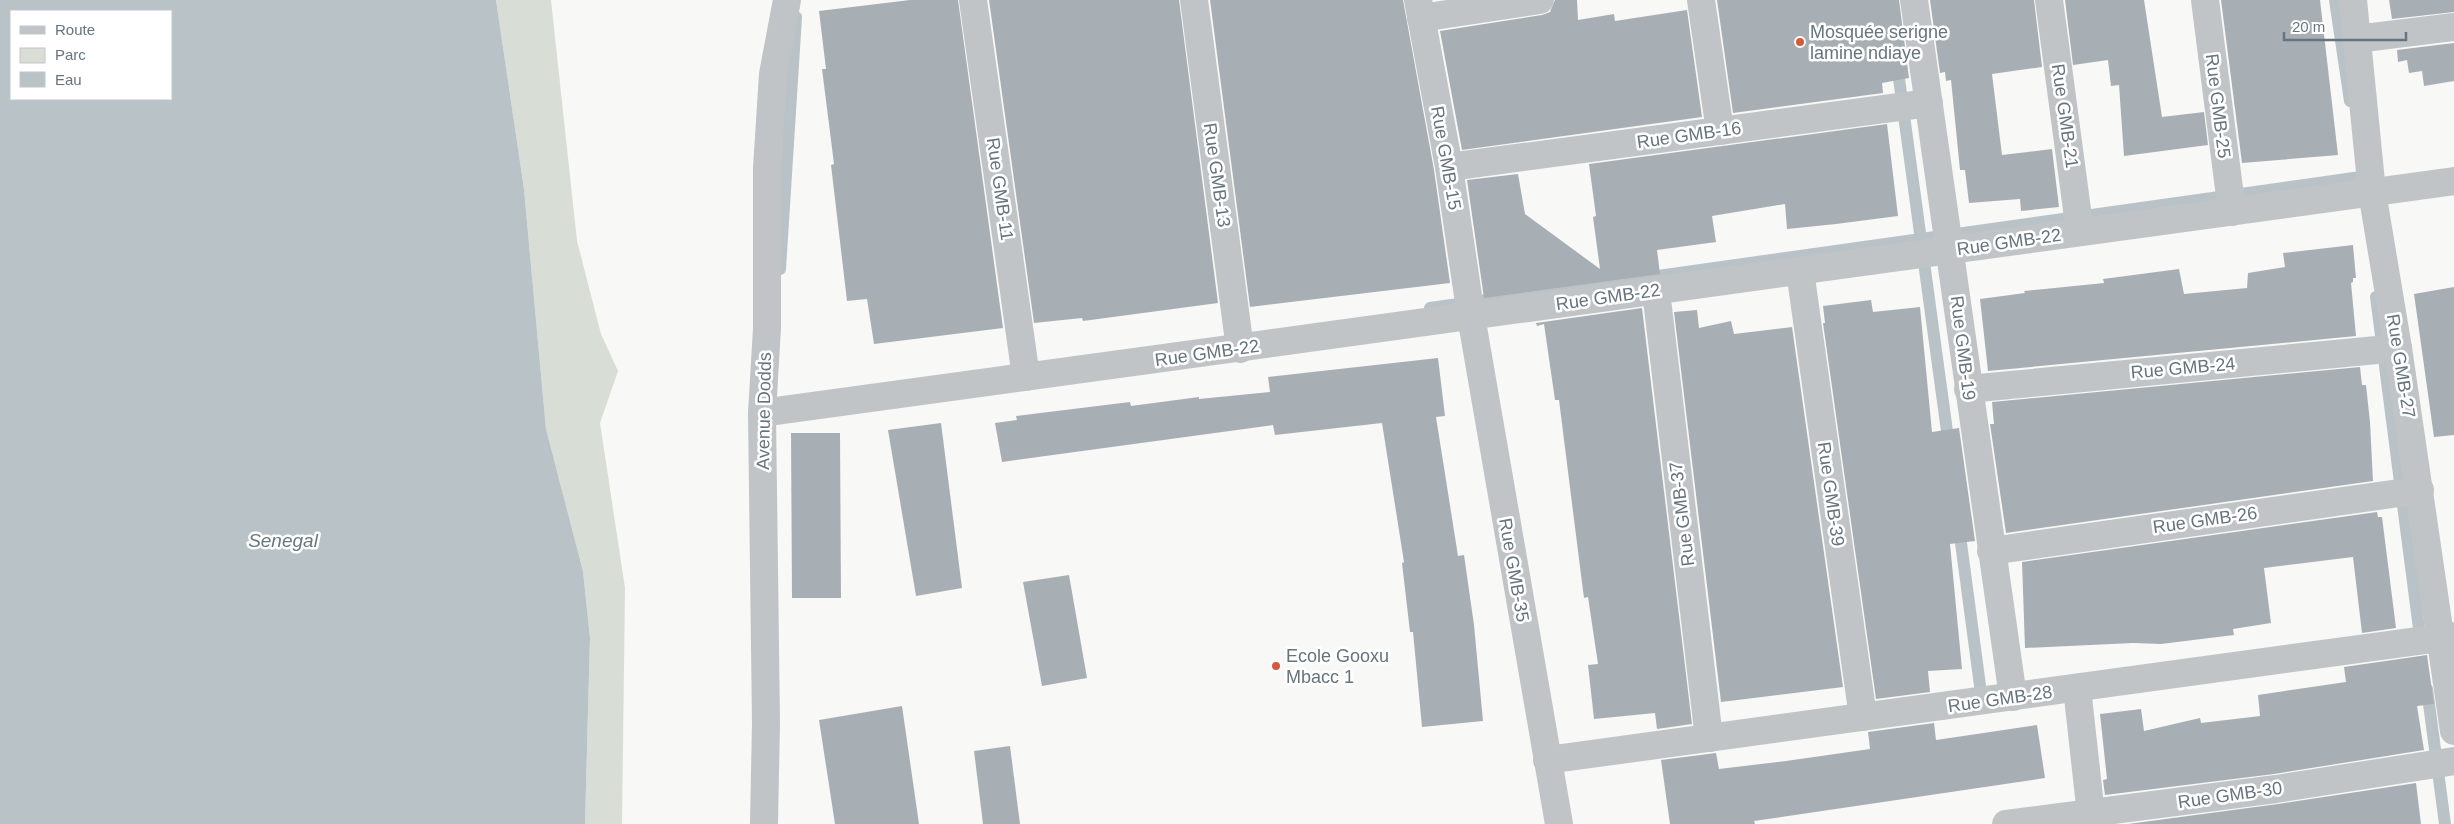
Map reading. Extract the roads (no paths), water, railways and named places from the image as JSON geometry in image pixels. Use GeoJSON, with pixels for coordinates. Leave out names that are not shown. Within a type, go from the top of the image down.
{"type":"FeatureCollection","features":[{"type":"Feature","properties":{"kind":"street","name":"Avenue Dodds"},"geometry":{"type":"LineString","coordinates":[[764,824],[766,723],[762,413],[766,328],[767,168],[773,74],[787,0]]}},
{"type":"Feature","properties":{"kind":"street","name":"Rue GMB-11"},"geometry":{"type":"LineString","coordinates":[[973,0],[1026,378]]}},
{"type":"Feature","properties":{"kind":"street","name":"Rue GMB-13"},"geometry":{"type":"LineString","coordinates":[[1194,0],[1240,349]]}},
{"type":"Feature","properties":{"kind":"street"},"geometry":{"type":"LineString","coordinates":[[1420,9],[1540,0]]}},
{"type":"Feature","properties":{"kind":"street"},"geometry":{"type":"LineString","coordinates":[[1701,0],[1720,131]]}},
{"type":"Feature","properties":{"kind":"street","name":"Rue GMB-19"},"geometry":{"type":"LineString","coordinates":[[1914,0],[2013,697]]}},
{"type":"Feature","properties":{"kind":"street","name":"Rue GMB-21"},"geometry":{"type":"LineString","coordinates":[[2049,0],[2080,232]]}},
{"type":"Feature","properties":{"kind":"street","name":"Rue GMB-25"},"geometry":{"type":"LineString","coordinates":[[2205,0],[2232,212]]}},
{"type":"Feature","properties":{"kind":"street","name":"Rue GMB-27"},"geometry":{"type":"LineString","coordinates":[[2353,0],[2372,192],[2420,490],[2448,637],[2454,731]]}},
{"type":"Feature","properties":{"kind":"street","name":"Rue GMB-15"},"geometry":{"type":"LineString","coordinates":[[1420,9],[1449,167],[1471,316]]}},
{"type":"Feature","properties":{"kind":"street"},"geometry":{"type":"LineString","coordinates":[[2356,39],[2454,27]]}},
{"type":"Feature","properties":{"kind":"street","name":"Rue GMB-16"},"geometry":{"type":"LineString","coordinates":[[1449,167],[1929,103]]}},
{"type":"Feature","properties":{"kind":"street","name":"Rue GMB-22"},"geometry":{"type":"LineString","coordinates":[[762,413],[1240,349],[2454,181]]}},
{"type":"Feature","properties":{"kind":"street","name":"Rue GMB-39"},"geometry":{"type":"LineString","coordinates":[[1800,271],[1863,717]]}},
{"type":"Feature","properties":{"kind":"street","name":"Rue GMB-37"},"geometry":{"type":"LineString","coordinates":[[1656,291],[1709,738]]}},
{"type":"Feature","properties":{"kind":"street","name":"Rue GMB-35"},"geometry":{"type":"LineString","coordinates":[[1471,316],[1559,824]]}},
{"type":"Feature","properties":{"kind":"street","name":"Rue GMB-24"},"geometry":{"type":"LineString","coordinates":[[1968,389],[2398,348]]}},
{"type":"Feature","properties":{"kind":"street","name":"Rue GMB-26"},"geometry":{"type":"LineString","coordinates":[[1991,550],[2420,490]]}},
{"type":"Feature","properties":{"kind":"street","name":"Rue GMB-28"},"geometry":{"type":"LineString","coordinates":[[1547,760],[2448,637]]}},
{"type":"Feature","properties":{"kind":"street"},"geometry":{"type":"LineString","coordinates":[[2076,688],[2092,819]]}},
{"type":"Feature","properties":{"kind":"street","name":"Rue GMB-30"},"geometry":{"type":"LineString","coordinates":[[2006,824],[2092,819],[2454,761]]}},
{"type":"Feature","properties":{"kind":"water","name":"Senegal"},"geometry":{"type":"Polygon","coordinates":[[[0,0],[496,0],[524,189],[546,429],[583,571],[590,638],[585,824],[0,824],[0,0]]]}},
{"type":"Feature","properties":{"kind":"waterway"},"geometry":{"type":"LineString","coordinates":[[2335,0],[2350,101]]}},
{"type":"Feature","properties":{"kind":"waterway"},"geometry":{"type":"LineString","coordinates":[[780,269],[796,17]]}},
{"type":"Feature","properties":{"kind":"waterway"},"geometry":{"type":"LineString","coordinates":[[1897,64],[1949,446]]}},
{"type":"Feature","properties":{"kind":"waterway"},"geometry":{"type":"LineString","coordinates":[[1430,308],[2361,177]]}},
{"type":"Feature","properties":{"kind":"waterway"},"geometry":{"type":"LineString","coordinates":[[2376,297],[2421,644]]}},
{"type":"Feature","properties":{"kind":"waterway"},"geometry":{"type":"LineString","coordinates":[[1959,528],[1981,693]]}},
{"type":"Feature","properties":{"kind":"waterway"},"geometry":{"type":"LineString","coordinates":[[2427,689],[2445,824]]}},
{"type":"Feature","properties":{"kind":"place","name":"Mosquée serigne lamine ndiaye"},"geometry":{"type":"Point","coordinates":[1800,42]}},
{"type":"Feature","properties":{"kind":"place","name":"Ecole Gooxu Mbacc 1"},"geometry":{"type":"Point","coordinates":[1276,666]}}]}
